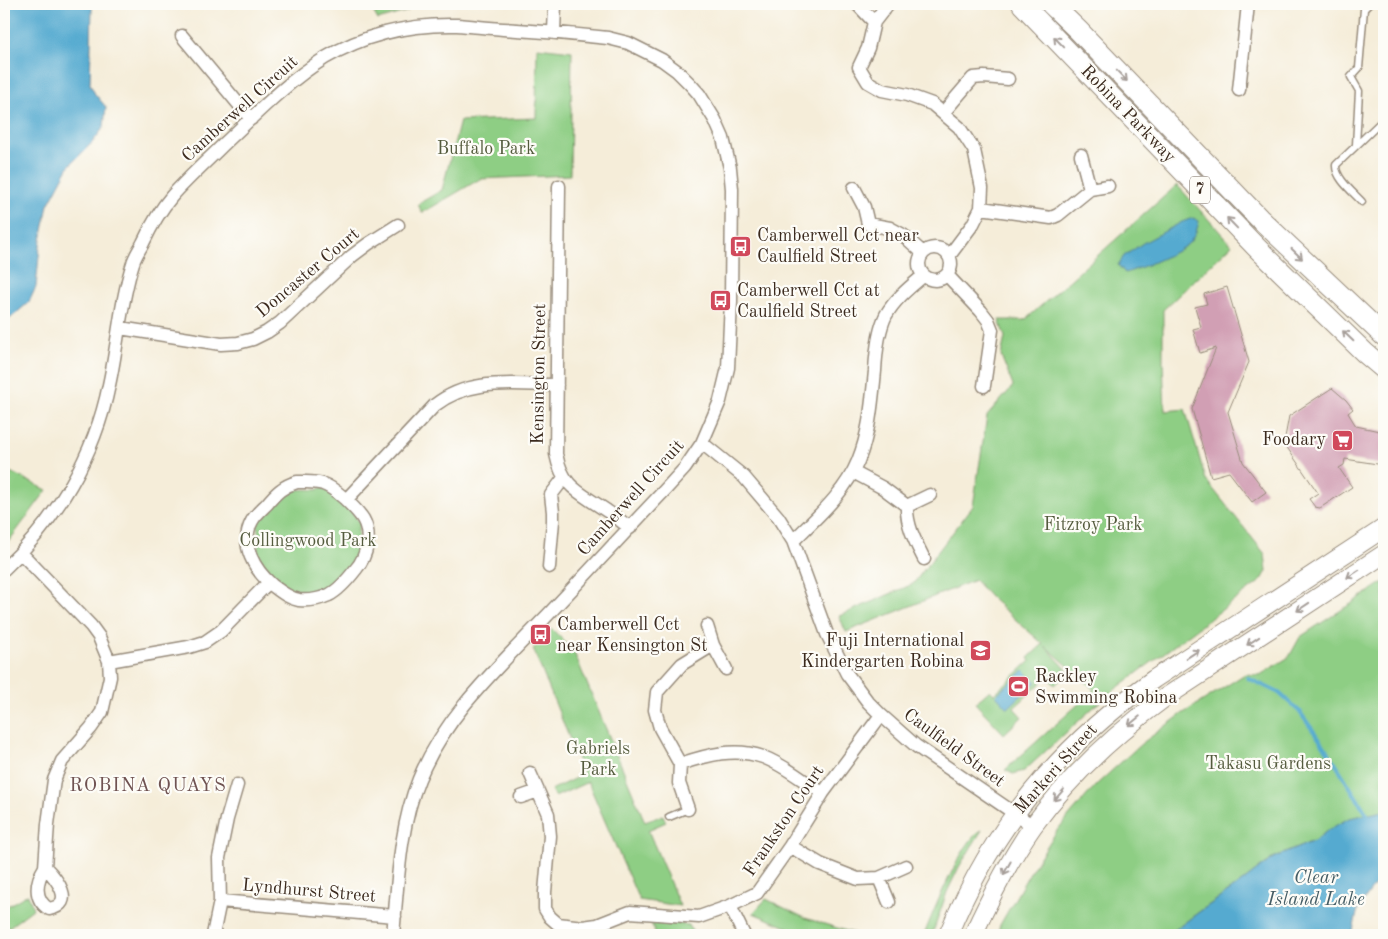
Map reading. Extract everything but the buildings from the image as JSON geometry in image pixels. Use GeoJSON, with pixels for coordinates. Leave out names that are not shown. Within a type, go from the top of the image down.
{"type":"FeatureCollection","features":[{"type":"Feature","properties":{"kind":"main road","name":"Robina Parkway"},"geometry":{"type":"LineString","coordinates":[[1022,4],[1257,248],[1384,370]]}},
{"type":"Feature","properties":{"kind":"main road","name":"Robina Parkway"},"geometry":{"type":"LineString","coordinates":[[1051,4],[1259,218],[1384,336]]}},
{"type":"Feature","properties":{"kind":"main road","name":"Markeri Street"},"geometry":{"type":"LineString","coordinates":[[948,935],[960,906],[1001,833],[1014,814],[1069,750],[1122,702],[1154,679],[1384,528]]}},
{"type":"Feature","properties":{"kind":"main road","name":"Markeri Street"},"geometry":{"type":"LineString","coordinates":[[973,935],[1006,869],[1033,826],[1086,764],[1135,720],[1163,700],[1384,554]]}},
{"type":"Feature","properties":{"kind":"street"},"geometry":{"type":"LineString","coordinates":[[554,33],[555,4]]}},
{"type":"Feature","properties":{"kind":"street"},"geometry":{"type":"LineString","coordinates":[[857,4],[874,22]]}},
{"type":"Feature","properties":{"kind":"street"},"geometry":{"type":"LineString","coordinates":[[888,4],[874,22],[868,48],[859,67],[868,82],[882,90],[907,95],[932,104],[958,127],[974,150],[982,188],[981,208],[973,224],[949,256]]}},
{"type":"Feature","properties":{"kind":"street"},"geometry":{"type":"LineString","coordinates":[[1239,90],[1248,4]]}},
{"type":"Feature","properties":{"kind":"street","name":"Camberwell Circuit"},"geometry":{"type":"LineString","coordinates":[[4,569],[21,553],[50,518],[85,457],[107,395],[120,328],[122,305],[134,262],[149,230],[172,197],[251,119],[288,85],[310,68],[343,48],[379,34],[402,28],[458,25],[608,38],[628,43],[662,60],[677,71],[699,94],[715,120],[724,138],[730,168],[732,189],[731,301],[728,368],[720,401],[702,443],[685,468],[516,647],[451,721],[428,759],[411,803],[402,851],[393,935]]}},
{"type":"Feature","properties":{"kind":"street"},"geometry":{"type":"LineString","coordinates":[[182,36],[251,119]]}},
{"type":"Feature","properties":{"kind":"street"},"geometry":{"type":"LineString","coordinates":[[943,113],[973,78],[984,76],[1008,79]]}},
{"type":"Feature","properties":{"kind":"street"},"geometry":{"type":"LineString","coordinates":[[1081,156],[1090,189]]}},
{"type":"Feature","properties":{"kind":"street","name":"Kensington Street"},"geometry":{"type":"LineString","coordinates":[[559,186],[556,454],[559,468],[571,487],[630,528]]}},
{"type":"Feature","properties":{"kind":"street"},"geometry":{"type":"LineString","coordinates":[[981,208],[1052,218],[1090,189],[1108,186]]}},
{"type":"Feature","properties":{"kind":"street"},"geometry":{"type":"LineString","coordinates":[[854,188],[864,207],[868,224],[890,228],[903,235],[923,253]]}},
{"type":"Feature","properties":{"kind":"street","name":"Doncaster Court"},"geometry":{"type":"LineString","coordinates":[[120,328],[221,344],[238,343],[253,339],[267,332],[280,322],[352,256],[398,225]]}},
{"type":"Feature","properties":{"kind":"street"},"geometry":{"type":"LineString","coordinates":[[934,248],[945,252],[949,256],[951,264],[947,275],[940,280],[928,279],[923,276],[918,262],[923,253],[928,249],[934,248]]}},
{"type":"Feature","properties":{"kind":"street"},"geometry":{"type":"LineString","coordinates":[[947,275],[981,311],[988,320],[992,330],[984,386]]}},
{"type":"Feature","properties":{"kind":"street"},"geometry":{"type":"LineString","coordinates":[[793,541],[828,506],[853,472],[866,435],[872,404],[879,336],[886,315],[896,301],[923,276]]}},
{"type":"Feature","properties":{"kind":"street"},"geometry":{"type":"LineString","coordinates":[[346,500],[435,405],[451,394],[473,386],[557,385]]}},
{"type":"Feature","properties":{"kind":"street","name":"Caulfield Street"},"geometry":{"type":"LineString","coordinates":[[702,443],[744,478],[778,517],[793,541],[827,634],[847,674],[868,702],[923,751],[1033,826]]}},
{"type":"Feature","properties":{"kind":"street"},"geometry":{"type":"LineString","coordinates":[[853,472],[883,488],[907,506]]}},
{"type":"Feature","properties":{"kind":"street"},"geometry":{"type":"LineString","coordinates":[[549,566],[553,521],[551,495],[564,478]]}},
{"type":"Feature","properties":{"kind":"street"},"geometry":{"type":"LineString","coordinates":[[297,482],[325,484],[346,500],[364,520],[367,545],[366,553],[362,560],[355,570],[328,596],[311,600],[298,600],[284,594],[269,582],[250,557],[248,548],[249,531],[252,522],[281,488],[288,484],[297,482]]}},
{"type":"Feature","properties":{"kind":"street"},"geometry":{"type":"LineString","coordinates":[[907,506],[930,495]]}},
{"type":"Feature","properties":{"kind":"street"},"geometry":{"type":"LineString","coordinates":[[907,506],[906,514],[924,559]]}},
{"type":"Feature","properties":{"kind":"street"},"geometry":{"type":"LineString","coordinates":[[21,553],[91,626],[99,638],[109,661],[110,677],[102,712],[91,728],[62,761],[54,780],[45,867]]}},
{"type":"Feature","properties":{"kind":"street"},"geometry":{"type":"LineString","coordinates":[[109,661],[189,647],[205,642],[221,631],[269,582]]}},
{"type":"Feature","properties":{"kind":"street"},"geometry":{"type":"LineString","coordinates":[[706,626],[713,645],[726,669]]}},
{"type":"Feature","properties":{"kind":"street"},"geometry":{"type":"LineString","coordinates":[[688,809],[679,783],[680,764],[660,728],[655,710],[657,692],[682,664],[713,645]]}},
{"type":"Feature","properties":{"kind":"street","name":"Frankston Court"},"geometry":{"type":"LineString","coordinates":[[530,772],[548,814],[550,836],[545,892],[546,909],[550,918],[558,924],[583,928],[630,912],[699,917],[730,906],[757,893],[790,846],[823,793],[881,715]]}},
{"type":"Feature","properties":{"kind":"street"},"geometry":{"type":"LineString","coordinates":[[680,764],[721,753],[742,753],[763,757],[823,793]]}},
{"type":"Feature","properties":{"kind":"street"},"geometry":{"type":"LineString","coordinates":[[212,935],[220,901],[220,858],[227,818],[237,785]]}},
{"type":"Feature","properties":{"kind":"street"},"geometry":{"type":"LineString","coordinates":[[521,797],[538,791]]}},
{"type":"Feature","properties":{"kind":"street"},"geometry":{"type":"LineString","coordinates":[[790,846],[820,864],[858,879],[879,878],[906,866]]}},
{"type":"Feature","properties":{"kind":"street"},"geometry":{"type":"LineString","coordinates":[[879,878],[890,902]]}},
{"type":"Feature","properties":{"kind":"street","name":"Lyndhurst Street"},"geometry":{"type":"LineString","coordinates":[[220,901],[395,916]]}},
{"type":"Feature","properties":{"kind":"street"},"geometry":{"type":"LineString","coordinates":[[730,906],[744,935]]}},
{"type":"Feature","properties":{"kind":"lane"},"geometry":{"type":"LineString","coordinates":[[1356,145],[1358,91],[1351,77],[1359,68],[1364,9],[1369,4]]}},
{"type":"Feature","properties":{"kind":"lane"},"geometry":{"type":"LineString","coordinates":[[1362,202],[1339,177],[1336,165],[1384,119]]}},
{"type":"Feature","properties":{"kind":"lane"},"geometry":{"type":"LineString","coordinates":[[669,817],[688,809]]}},
{"type":"Feature","properties":{"kind":"green space"},"geometry":{"type":"Polygon","coordinates":[[[369,4],[404,4],[408,11],[378,20],[369,4]]]}},
{"type":"Feature","properties":{"kind":"green space","name":"Buffalo Park"},"geometry":{"type":"Polygon","coordinates":[[[537,47],[572,51],[570,175],[480,179],[422,213],[418,204],[442,190],[460,121],[536,118],[537,47]]]}},
{"type":"Feature","properties":{"kind":"green space","name":"Fitzroy Park"},"geometry":{"type":"Polygon","coordinates":[[[1177,185],[1232,245],[1163,310],[1165,411],[1185,409],[1206,480],[1265,554],[1267,571],[1262,580],[1105,697],[1024,771],[1013,774],[1005,770],[1094,690],[1045,646],[1069,672],[1055,685],[1047,677],[1014,708],[1022,717],[1004,734],[975,703],[990,690],[994,694],[1030,661],[1028,658],[1043,644],[990,597],[975,580],[846,632],[839,616],[913,584],[973,506],[987,416],[1013,386],[1001,356],[1005,337],[999,320],[1025,320],[1177,185]]]}},
{"type":"Feature","properties":{"kind":"green space"},"geometry":{"type":"Polygon","coordinates":[[[4,469],[47,490],[4,546],[4,469]]]}},
{"type":"Feature","properties":{"kind":"green space","name":"Collingwood Park"},"geometry":{"type":"Polygon","coordinates":[[[322,487],[351,510],[361,525],[358,528],[358,554],[360,558],[327,593],[324,590],[294,595],[272,579],[254,558],[258,554],[258,528],[254,524],[280,494],[298,490],[317,490],[322,487]]]}},
{"type":"Feature","properties":{"kind":"green space","name":"Takasu Gardens"},"geometry":{"type":"Polygon","coordinates":[[[1384,582],[1384,811],[1328,830],[1316,840],[1273,858],[1168,935],[997,935],[1000,925],[1029,874],[1058,829],[1096,785],[1141,744],[1182,714],[1245,674],[1260,675],[1289,657],[1300,637],[1384,582]]]}},
{"type":"Feature","properties":{"kind":"green space","name":"Gabriels Park"},"geometry":{"type":"Polygon","coordinates":[[[552,629],[573,650],[645,822],[663,815],[666,822],[648,830],[680,906],[639,900],[588,782],[555,797],[551,790],[584,774],[533,649],[552,629]]]}},
{"type":"Feature","properties":{"kind":"green space"},"geometry":{"type":"Polygon","coordinates":[[[982,830],[959,867],[947,892],[932,935],[924,935],[957,861],[974,836],[982,830]]]}},
{"type":"Feature","properties":{"kind":"green space"},"geometry":{"type":"Polygon","coordinates":[[[28,894],[33,909],[4,931],[4,908],[28,894]]]}},
{"type":"Feature","properties":{"kind":"green space"},"geometry":{"type":"Polygon","coordinates":[[[766,899],[805,918],[860,935],[806,935],[753,913],[766,899]]]}},
{"type":"Feature","properties":{"kind":"green space"},"geometry":{"type":"Polygon","coordinates":[[[650,920],[689,925],[694,935],[656,935],[650,920]]]}},
{"type":"Feature","properties":{"kind":"water"},"geometry":{"type":"Polygon","coordinates":[[[4,4],[96,4],[92,8],[90,84],[95,94],[106,107],[104,127],[92,143],[69,166],[48,205],[40,246],[36,287],[29,302],[4,324],[4,4]]]}},
{"type":"Feature","properties":{"kind":"water"},"geometry":{"type":"Polygon","coordinates":[[[1193,218],[1199,221],[1196,233],[1184,247],[1159,260],[1125,273],[1118,265],[1124,256],[1143,243],[1193,218]]]}},
{"type":"Feature","properties":{"kind":"water"},"geometry":{"type":"Polygon","coordinates":[[[1024,670],[1036,682],[1008,708],[996,695],[1024,670]]]}},
{"type":"Feature","properties":{"kind":"water","name":"Clear Island Lake"},"geometry":{"type":"Polygon","coordinates":[[[1384,811],[1384,878],[1375,885],[1358,909],[1352,935],[1168,935],[1273,858],[1316,840],[1328,830],[1349,818],[1384,811]]]}},
{"type":"Feature","properties":{"kind":"waterway"},"geometry":{"type":"LineString","coordinates":[[1248,678],[1279,693],[1299,711],[1325,747],[1370,819]]}},
{"type":"Feature","properties":{"kind":"place","name":"Camberwell Cct near Caulfield Street"},"geometry":{"type":"Point","coordinates":[741,246]}},
{"type":"Feature","properties":{"kind":"place","name":"Camberwell Cct at Caulfield Street"},"geometry":{"type":"Point","coordinates":[721,301]}},
{"type":"Feature","properties":{"kind":"place","name":"Foodary"},"geometry":{"type":"Point","coordinates":[1342,440]}},
{"type":"Feature","properties":{"kind":"place","name":"Camberwell Cct near Kensington St"},"geometry":{"type":"Point","coordinates":[541,635]}},
{"type":"Feature","properties":{"kind":"place","name":"Fuji International Kindergarten Robina"},"geometry":{"type":"Point","coordinates":[980,651]}},
{"type":"Feature","properties":{"kind":"place","name":"Rackley Swimming Robina"},"geometry":{"type":"Point","coordinates":[1019,687]}},
{"type":"Feature","properties":{"kind":"district","name":"ROBINA QUAYS"},"geometry":{"type":"Point","coordinates":[148,786]}}]}
